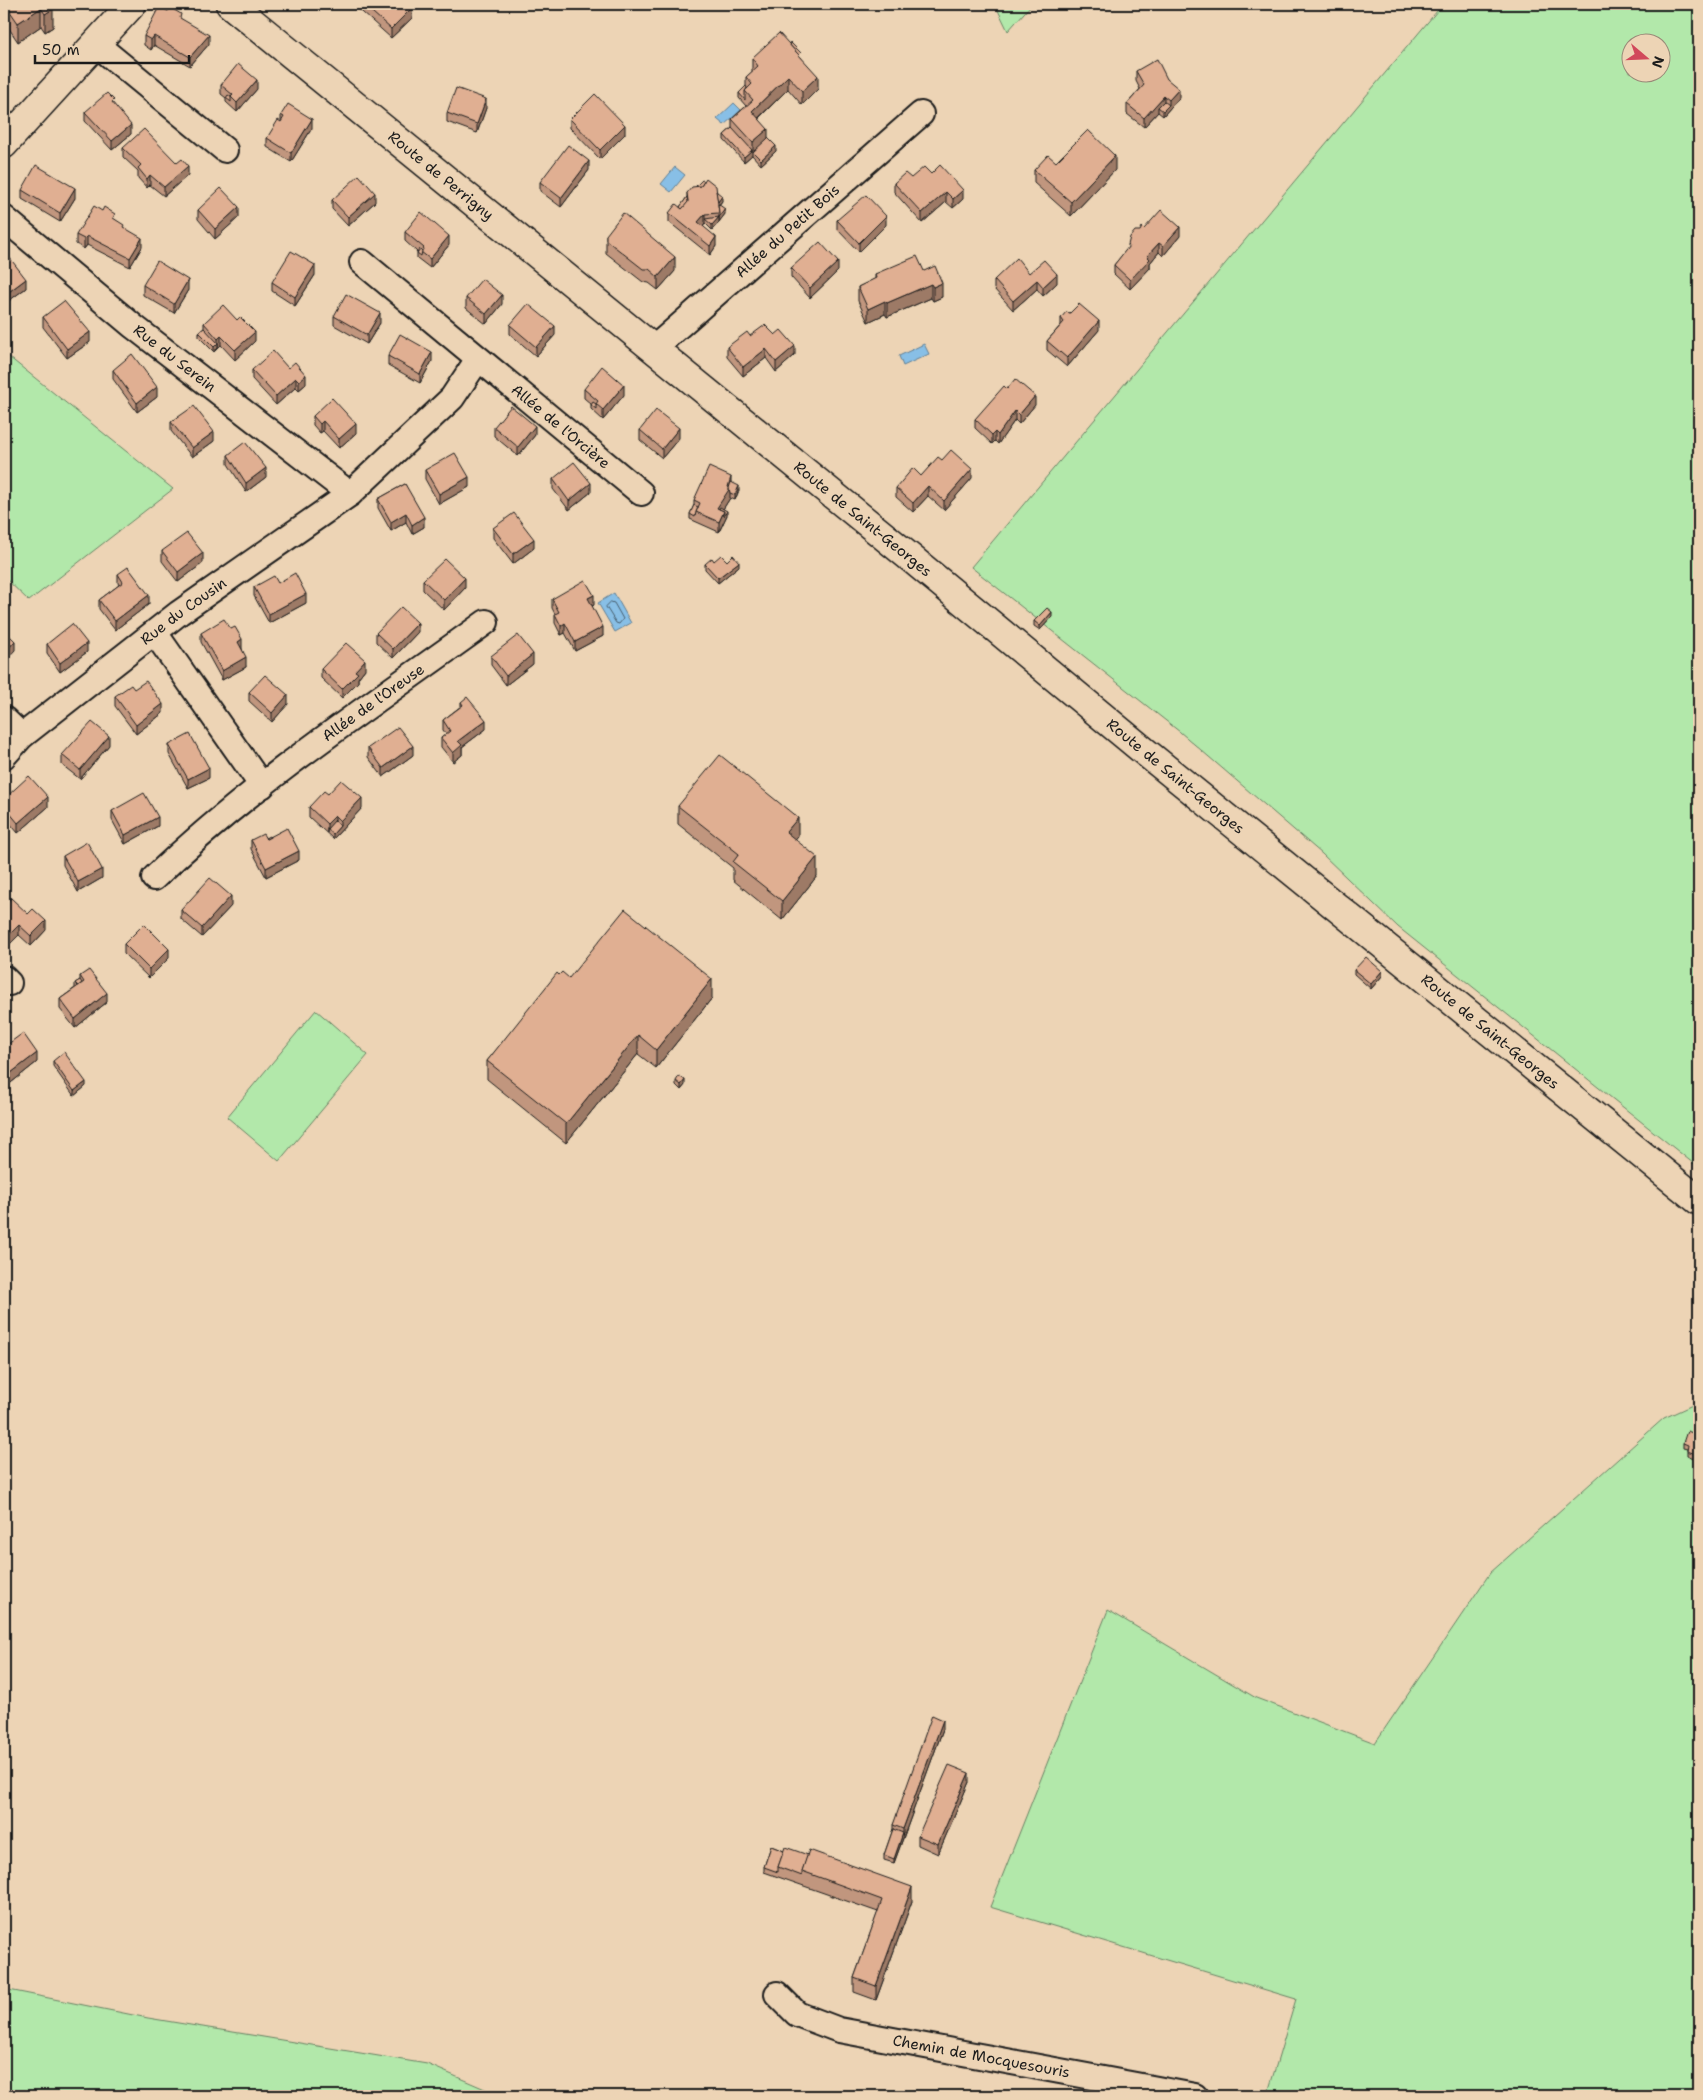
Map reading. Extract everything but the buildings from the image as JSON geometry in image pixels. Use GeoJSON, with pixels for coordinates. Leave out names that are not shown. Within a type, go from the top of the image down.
{"type":"FeatureCollection","features":[{"type":"Feature","properties":{"kind":"main road"},"geometry":{"type":"LineString","coordinates":[[4,144],[132,4]]}},
{"type":"Feature","properties":{"kind":"main road","name":"Route de Perrigny"},"geometry":{"type":"LineString","coordinates":[[230,4],[653,349]]}},
{"type":"Feature","properties":{"kind":"main road","name":"Route de Saint-Georges"},"geometry":{"type":"LineString","coordinates":[[653,349],[1144,751],[1699,1201]]}},
{"type":"Feature","properties":{"kind":"street"},"geometry":{"type":"LineString","coordinates":[[96,44],[226,150]]}},
{"type":"Feature","properties":{"kind":"street","name":"Allée du Petit Bois"},"geometry":{"type":"LineString","coordinates":[[653,349],[921,114]]}},
{"type":"Feature","properties":{"kind":"street","name":"Rue du Serein"},"geometry":{"type":"LineString","coordinates":[[4,218],[133,326],[350,494]]}},
{"type":"Feature","properties":{"kind":"street","name":"Allée de l'Orcière"},"geometry":{"type":"LineString","coordinates":[[362,262],[641,492]]}},
{"type":"Feature","properties":{"kind":"street"},"geometry":{"type":"LineString","coordinates":[[350,494],[452,398],[478,359]]}},
{"type":"Feature","properties":{"kind":"street","name":"Rue du Cousin"},"geometry":{"type":"LineString","coordinates":[[4,756],[22,736],[156,633],[179,613],[350,494]]}},
{"type":"Feature","properties":{"kind":"street","name":"Allée de l'Oreuse"},"geometry":{"type":"LineString","coordinates":[[154,878],[200,834],[262,786],[486,622]]}},
{"type":"Feature","properties":{"kind":"street"},"geometry":{"type":"LineString","coordinates":[[156,633],[262,786]]}},
{"type":"Feature","properties":{"kind":"street"},"geometry":{"type":"LineString","coordinates":[[4,719],[22,736]]}},
{"type":"Feature","properties":{"kind":"street","name":"Chemin de Mocquesouris"},"geometry":{"type":"LineString","coordinates":[[777,1994],[797,2014],[839,2030],[1195,2096]]}},
{"type":"Feature","properties":{"kind":"green space"},"geometry":{"type":"Polygon","coordinates":[[[995,4],[1032,4],[1008,31],[995,4]]]}},
{"type":"Feature","properties":{"kind":"green space"},"geometry":{"type":"Polygon","coordinates":[[[1443,4],[1699,4],[1699,1168],[1398,927],[1322,854],[1180,732],[971,567],[1443,4]]]}},
{"type":"Feature","properties":{"kind":"green space"},"geometry":{"type":"Polygon","coordinates":[[[4,353],[173,489],[29,601],[4,577],[4,353]]]}},
{"type":"Feature","properties":{"kind":"green space"},"geometry":{"type":"Polygon","coordinates":[[[316,1010],[368,1055],[279,1161],[227,1117],[316,1010]]]}},
{"type":"Feature","properties":{"kind":"green space"},"geometry":{"type":"Polygon","coordinates":[[[1699,1402],[1699,2096],[1267,2096],[1296,1999],[990,1907],[1108,1610],[1256,1698],[1375,1743],[1490,1573],[1664,1418],[1699,1402]]]}},
{"type":"Feature","properties":{"kind":"green space"},"geometry":{"type":"Polygon","coordinates":[[[4,1989],[148,2018],[427,2064],[501,2096],[4,2096],[4,1989]]]}},
{"type":"Feature","properties":{"kind":"water"},"geometry":{"type":"Polygon","coordinates":[[[734,103],[741,110],[724,125],[717,119],[734,103]]]}},
{"type":"Feature","properties":{"kind":"water"},"geometry":{"type":"Polygon","coordinates":[[[675,167],[685,175],[671,192],[661,184],[675,167]]]}},
{"type":"Feature","properties":{"kind":"water"},"geometry":{"type":"Polygon","coordinates":[[[924,344],[929,354],[903,366],[899,356],[924,344]]]}},
{"type":"Feature","properties":{"kind":"water"},"geometry":{"type":"Polygon","coordinates":[[[614,593],[631,623],[615,632],[598,603],[614,593]]]}}]}
